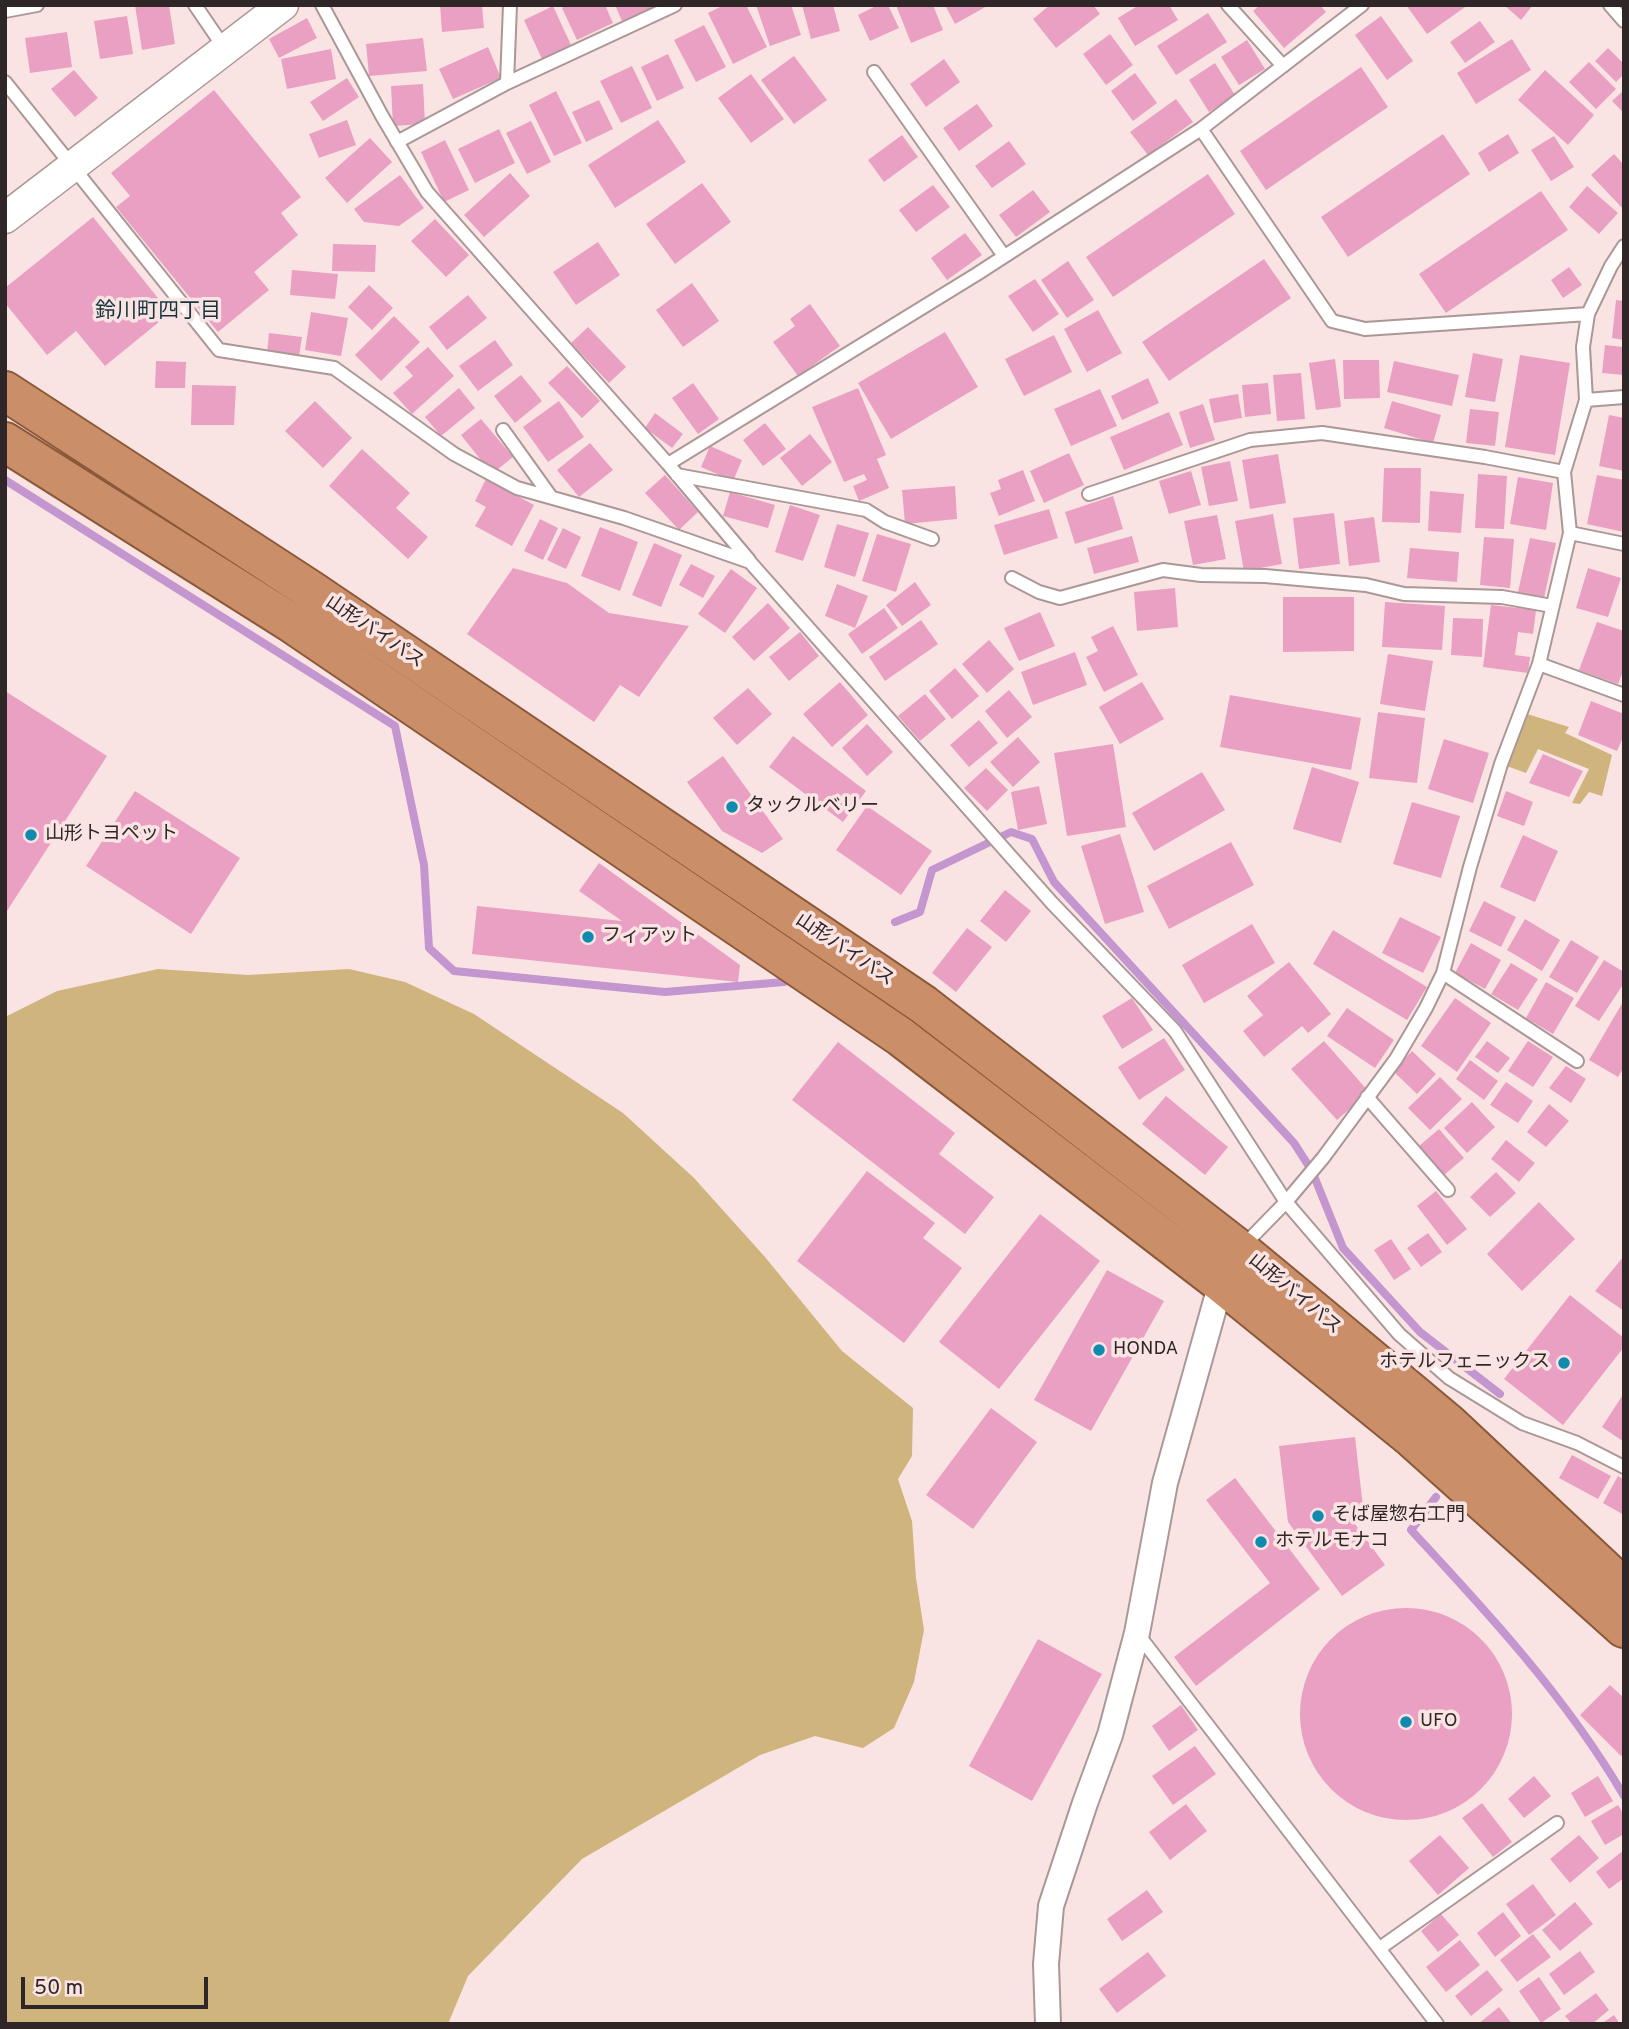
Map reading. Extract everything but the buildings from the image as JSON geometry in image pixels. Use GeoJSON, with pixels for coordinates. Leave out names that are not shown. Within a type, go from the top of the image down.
{"type":"FeatureCollection","features":[{"type":"Feature","properties":{"kind":"highway","name":"山形バイパス"},"geometry":{"type":"LineString","coordinates":[[5,391],[300,583],[924,1005],[1231,1267],[1412,1438],[1624,1628]]}},
{"type":"Feature","properties":{"kind":"highway","name":"山形バイパス"},"geometry":{"type":"LineString","coordinates":[[5,442],[290,622],[901,1037],[1231,1267],[1449,1424],[1624,1588]]}},
{"type":"Feature","properties":{"kind":"street"},"geometry":{"type":"LineString","coordinates":[[5,218],[283,5]]}},
{"type":"Feature","properties":{"kind":"street"},"geometry":{"type":"LineString","coordinates":[[1048,2024],[1046,1965],[1051,1906],[1110,1735],[1137,1633],[1166,1483],[1231,1267]]}},
{"type":"Feature","properties":{"kind":"lane"},"geometry":{"type":"LineString","coordinates":[[5,11],[37,5]]}},
{"type":"Feature","properties":{"kind":"lane"},"geometry":{"type":"LineString","coordinates":[[195,5],[226,49]]}},
{"type":"Feature","properties":{"kind":"lane"},"geometry":{"type":"LineString","coordinates":[[322,5],[397,142],[428,192],[668,464],[750,562],[1012,857],[1175,1031],[1286,1202],[1399,1334],[1449,1378],[1522,1423],[1577,1443],[1624,1467]]}},
{"type":"Feature","properties":{"kind":"lane"},"geometry":{"type":"LineString","coordinates":[[508,83],[510,5]]}},
{"type":"Feature","properties":{"kind":"lane"},"geometry":{"type":"LineString","coordinates":[[397,142],[508,83],[675,5]]}},
{"type":"Feature","properties":{"kind":"lane"},"geometry":{"type":"LineString","coordinates":[[1228,5],[1283,66]]}},
{"type":"Feature","properties":{"kind":"lane"},"geometry":{"type":"LineString","coordinates":[[668,464],[1004,256],[1201,129],[1362,5]]}},
{"type":"Feature","properties":{"kind":"lane"},"geometry":{"type":"LineString","coordinates":[[1610,5],[1624,22]]}},
{"type":"Feature","properties":{"kind":"lane"},"geometry":{"type":"LineString","coordinates":[[874,72],[1004,256]]}},
{"type":"Feature","properties":{"kind":"lane"},"geometry":{"type":"LineString","coordinates":[[5,82],[219,350],[334,368],[454,454],[517,488],[624,518],[750,562]]}},
{"type":"Feature","properties":{"kind":"lane"},"geometry":{"type":"LineString","coordinates":[[1201,129],[1332,321],[1365,329],[1588,314]]}},
{"type":"Feature","properties":{"kind":"lane"},"geometry":{"type":"LineString","coordinates":[[1231,1267],[1323,1158],[1396,1059],[1443,973],[1501,764],[1539,664],[1570,533],[1564,472],[1586,400],[1583,347],[1588,314],[1611,266],[1624,246]]}},
{"type":"Feature","properties":{"kind":"lane"},"geometry":{"type":"LineString","coordinates":[[1586,400],[1624,397]]}},
{"type":"Feature","properties":{"kind":"lane"},"geometry":{"type":"LineString","coordinates":[[503,429],[551,497]]}},
{"type":"Feature","properties":{"kind":"lane"},"geometry":{"type":"LineString","coordinates":[[1089,494],[1250,440],[1322,433],[1485,457],[1564,472]]}},
{"type":"Feature","properties":{"kind":"lane"},"geometry":{"type":"LineString","coordinates":[[677,475],[866,510],[885,522],[932,539]]}},
{"type":"Feature","properties":{"kind":"lane"},"geometry":{"type":"LineString","coordinates":[[1570,533],[1624,544]]}},
{"type":"Feature","properties":{"kind":"lane"},"geometry":{"type":"LineString","coordinates":[[1012,578],[1040,592],[1060,598],[1163,570],[1201,575],[1265,576],[1366,585],[1404,594],[1502,597],[1552,606]]}},
{"type":"Feature","properties":{"kind":"lane"},"geometry":{"type":"LineString","coordinates":[[1539,664],[1624,695]]}},
{"type":"Feature","properties":{"kind":"lane"},"geometry":{"type":"LineString","coordinates":[[1443,973],[1577,1061]]}},
{"type":"Feature","properties":{"kind":"lane"},"geometry":{"type":"LineString","coordinates":[[1367,1097],[1448,1190]]}},
{"type":"Feature","properties":{"kind":"lane"},"geometry":{"type":"LineString","coordinates":[[1137,1633],[1437,2024]]}},
{"type":"Feature","properties":{"kind":"lane"},"geometry":{"type":"LineString","coordinates":[[1380,1948],[1557,1823]]}},
{"type":"Feature","properties":{"kind":"shaded area"},"geometry":{"type":"Polygon","coordinates":[[[1521,712],[1569,727],[1565,733],[1612,755],[1602,796],[1589,792],[1580,804],[1572,803],[1589,769],[1538,749],[1526,773],[1501,764],[1521,712]]]}},
{"type":"Feature","properties":{"kind":"shaded area"},"geometry":{"type":"Polygon","coordinates":[[[158,969],[248,975],[349,969],[405,982],[474,1014],[623,1113],[694,1178],[765,1257],[842,1351],[913,1408],[912,1456],[898,1479],[912,1521],[916,1578],[924,1630],[914,1682],[894,1728],[863,1748],[815,1736],[760,1755],[582,1859],[468,1976],[448,2024],[5,2024],[5,1017],[57,991],[158,969]]]}},
{"type":"Feature","properties":{"kind":"waterway"},"geometry":{"type":"LineString","coordinates":[[5,480],[395,726],[424,865],[429,948],[454,971],[665,992],[784,982]]}},
{"type":"Feature","properties":{"kind":"waterway"},"geometry":{"type":"LineString","coordinates":[[895,922],[920,912],[932,870],[1011,832],[1032,839],[1054,882],[1294,1143],[1312,1171],[1343,1248],[1420,1332],[1500,1394]]}},
{"type":"Feature","properties":{"kind":"waterway"},"geometry":{"type":"LineString","coordinates":[[1436,1497],[1411,1530],[1525,1657],[1577,1724],[1624,1796]]}},
{"type":"Feature","properties":{"kind":"place","name":"タックルベリー"},"geometry":{"type":"Point","coordinates":[732,807]}},
{"type":"Feature","properties":{"kind":"place","name":"山形トヨペット"},"geometry":{"type":"Point","coordinates":[31,835]}},
{"type":"Feature","properties":{"kind":"place","name":"フィアット"},"geometry":{"type":"Point","coordinates":[588,937]}},
{"type":"Feature","properties":{"kind":"place","name":"HONDA"},"geometry":{"type":"Point","coordinates":[1099,1350]}},
{"type":"Feature","properties":{"kind":"place","name":"ホテルフェニックス"},"geometry":{"type":"Point","coordinates":[1564,1363]}},
{"type":"Feature","properties":{"kind":"place","name":"そば屋惣右工門"},"geometry":{"type":"Point","coordinates":[1318,1516]}},
{"type":"Feature","properties":{"kind":"place","name":"ホテルモナコ"},"geometry":{"type":"Point","coordinates":[1261,1542]}},
{"type":"Feature","properties":{"kind":"place","name":"UFO"},"geometry":{"type":"Point","coordinates":[1406,1722]}},
{"type":"Feature","properties":{"kind":"district","name":"鈴川町四丁目"},"geometry":{"type":"Point","coordinates":[158,313]}}]}
